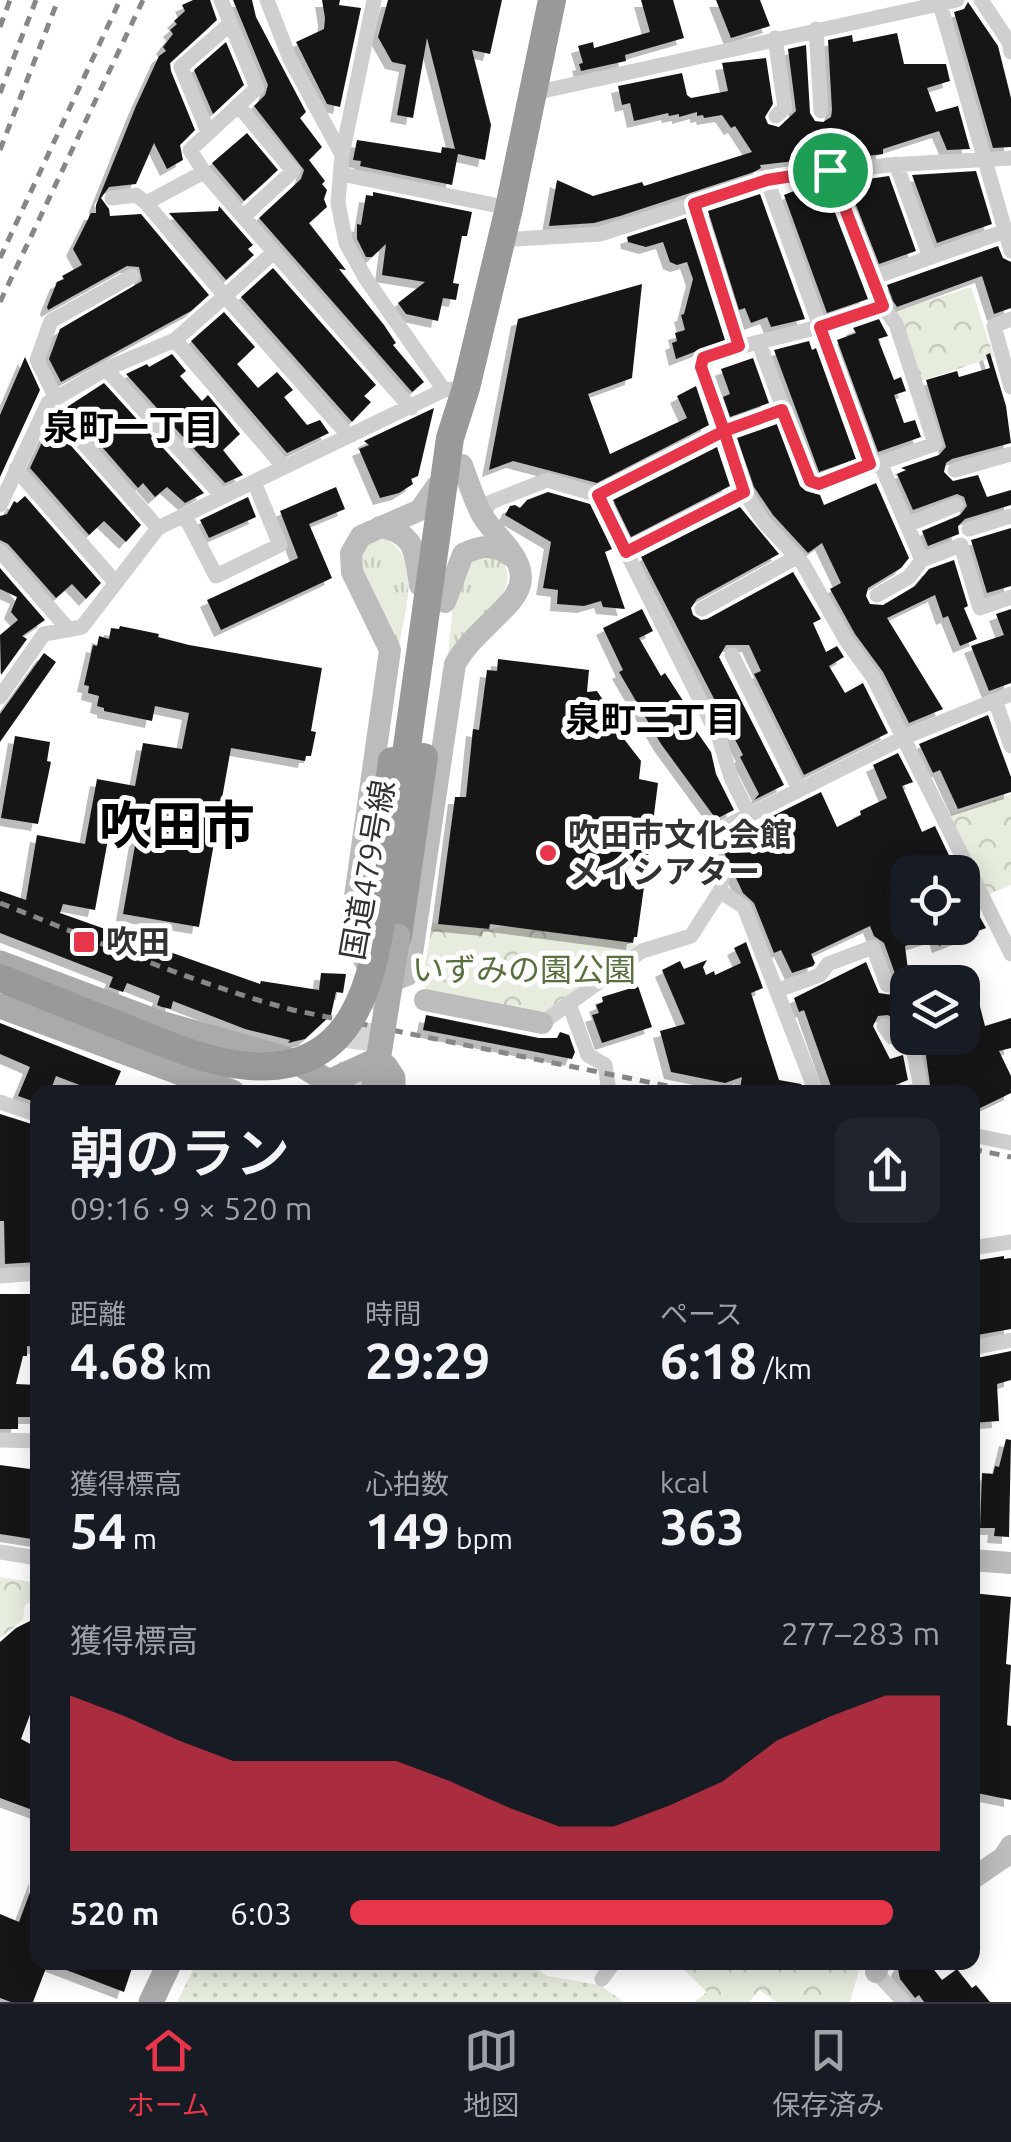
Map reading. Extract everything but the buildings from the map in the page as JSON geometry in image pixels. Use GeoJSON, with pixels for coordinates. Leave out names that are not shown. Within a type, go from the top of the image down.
{"type":"FeatureCollection","features":[{"type":"Feature","properties":{"kind":"highway","name":"国道479号線"},"geometry":{"type":"LineString","coordinates":[[0,987],[104,1017],[227,1074],[268,1079],[302,1074],[344,1049],[360,1029],[382,984],[398,936],[455,389],[509,208],[552,0]]}},
{"type":"Feature","properties":{"kind":"highway","name":"国道479号線"},"geometry":{"type":"LineString","coordinates":[[0,978],[208,1058],[247,1066],[300,1060],[336,1039],[357,1012],[374,967],[445,602],[468,426],[455,389]]}},
{"type":"Feature","properties":{"kind":"highway"},"geometry":{"type":"LineString","coordinates":[[368,942],[420,585],[436,487],[450,438]]}},
{"type":"Feature","properties":{"kind":"main road"},"geometry":{"type":"LineString","coordinates":[[374,1085],[398,936]]}},
{"type":"Feature","properties":{"kind":"main road"},"geometry":{"type":"LineString","coordinates":[[0,964],[104,1017],[157,1022],[297,1062],[334,1085]]}},
{"type":"Feature","properties":{"kind":"main road"},"geometry":{"type":"LineString","coordinates":[[0,1006],[213,1085]]}},
{"type":"Feature","properties":{"kind":"main road"},"geometry":{"type":"LineString","coordinates":[[340,1085],[373,1062],[386,1066],[393,1085]]}},
{"type":"Feature","properties":{"kind":"main road"},"geometry":{"type":"LineString","coordinates":[[150,2002],[166,1970]]}},
{"type":"Feature","properties":{"kind":"street"},"geometry":{"type":"LineString","coordinates":[[221,0],[256,88],[190,150],[204,172],[410,408]]}},
{"type":"Feature","properties":{"kind":"street"},"geometry":{"type":"LineString","coordinates":[[267,0],[290,59],[342,155]]}},
{"type":"Feature","properties":{"kind":"street"},"geometry":{"type":"LineString","coordinates":[[3,687],[44,634],[82,627],[158,528],[455,389],[366,279],[346,242],[338,203],[342,155],[374,0]]}},
{"type":"Feature","properties":{"kind":"street"},"geometry":{"type":"LineString","coordinates":[[981,0],[1009,42],[1011,52]]}},
{"type":"Feature","properties":{"kind":"street"},"geometry":{"type":"LineString","coordinates":[[534,93],[816,29],[901,5],[948,2],[1011,251]]}},
{"type":"Feature","properties":{"kind":"street"},"geometry":{"type":"LineString","coordinates":[[208,132],[181,68],[230,24]]}},
{"type":"Feature","properties":{"kind":"street"},"geometry":{"type":"LineString","coordinates":[[816,29],[821,110]]}},
{"type":"Feature","properties":{"kind":"street"},"geometry":{"type":"LineString","coordinates":[[775,38],[785,108],[776,116]]}},
{"type":"Feature","properties":{"kind":"street"},"geometry":{"type":"LineString","coordinates":[[238,105],[293,171],[243,217]]}},
{"type":"Feature","properties":{"kind":"street"},"geometry":{"type":"LineString","coordinates":[[500,240],[600,234],[767,180],[896,164],[1011,158]]}},
{"type":"Feature","properties":{"kind":"street"},"geometry":{"type":"LineString","coordinates":[[896,164],[930,257]]}},
{"type":"Feature","properties":{"kind":"street"},"geometry":{"type":"LineString","coordinates":[[759,344],[810,481],[819,484],[934,444],[896,324],[883,306],[830,170]]}},
{"type":"Feature","properties":{"kind":"street"},"geometry":{"type":"LineString","coordinates":[[146,203],[204,172]]}},
{"type":"Feature","properties":{"kind":"street"},"geometry":{"type":"LineString","coordinates":[[341,174],[509,208]]}},
{"type":"Feature","properties":{"kind":"street"},"geometry":{"type":"LineString","coordinates":[[767,180],[820,327],[876,465],[922,560]]}},
{"type":"Feature","properties":{"kind":"street"},"geometry":{"type":"LineString","coordinates":[[112,198],[136,196],[146,203],[348,436]]}},
{"type":"Feature","properties":{"kind":"street"},"geometry":{"type":"LineString","coordinates":[[694,204],[739,346]]}},
{"type":"Feature","properties":{"kind":"street"},"geometry":{"type":"LineString","coordinates":[[872,278],[1005,231]]}},
{"type":"Feature","properties":{"kind":"street"},"geometry":{"type":"LineString","coordinates":[[0,505],[51,399],[106,369],[175,340],[274,252]]}},
{"type":"Feature","properties":{"kind":"street"},"geometry":{"type":"LineString","coordinates":[[132,276],[51,321],[37,360],[51,399],[158,528]]}},
{"type":"Feature","properties":{"kind":"street"},"geometry":{"type":"LineString","coordinates":[[883,306],[703,358],[701,367],[744,492],[764,522],[800,560],[846,640],[873,677],[1003,923],[1011,954]]}},
{"type":"Feature","properties":{"kind":"street"},"geometry":{"type":"LineString","coordinates":[[1011,319],[994,326],[1011,387]]}},
{"type":"Feature","properties":{"kind":"street"},"geometry":{"type":"LineString","coordinates":[[175,340],[284,468]]}},
{"type":"Feature","properties":{"kind":"street"},"geometry":{"type":"LineString","coordinates":[[106,369],[223,497]]}},
{"type":"Feature","properties":{"kind":"street"},"geometry":{"type":"LineString","coordinates":[[482,515],[491,502],[547,480],[598,495],[724,431],[782,410]]}},
{"type":"Feature","properties":{"kind":"street"},"geometry":{"type":"LineString","coordinates":[[955,470],[1011,454]]}},
{"type":"Feature","properties":{"kind":"street"},"geometry":{"type":"LineString","coordinates":[[462,465],[482,515],[518,561],[522,585],[455,664],[409,974],[420,1000],[542,1023],[642,951],[690,936],[720,891],[722,880],[705,836],[905,737],[1011,694]]}},
{"type":"Feature","properties":{"kind":"street"},"geometry":{"type":"LineString","coordinates":[[16,470],[116,583]]}},
{"type":"Feature","properties":{"kind":"street"},"geometry":{"type":"LineString","coordinates":[[184,516],[216,576],[280,545],[254,482]]}},
{"type":"Feature","properties":{"kind":"street"},"geometry":{"type":"LineString","coordinates":[[398,998],[369,969],[350,932],[390,650],[350,562],[353,545],[361,536],[408,518],[420,510],[436,487]]}},
{"type":"Feature","properties":{"kind":"street"},"geometry":{"type":"LineString","coordinates":[[626,552],[744,492]]}},
{"type":"Feature","properties":{"kind":"street"},"geometry":{"type":"LineString","coordinates":[[598,495],[718,738],[749,814]]}},
{"type":"Feature","properties":{"kind":"street"},"geometry":{"type":"LineString","coordinates":[[907,525],[956,505]]}},
{"type":"Feature","properties":{"kind":"street"},"geometry":{"type":"LineString","coordinates":[[969,529],[1011,516]]}},
{"type":"Feature","properties":{"kind":"street"},"geometry":{"type":"LineString","coordinates":[[380,526],[399,532],[411,544],[420,585]]}},
{"type":"Feature","properties":{"kind":"street"},"geometry":{"type":"LineString","coordinates":[[445,602],[463,554],[480,546],[500,548],[518,561]]}},
{"type":"Feature","properties":{"kind":"street"},"geometry":{"type":"LineString","coordinates":[[876,594],[909,577],[922,560],[961,546],[980,608],[1011,596]]}},
{"type":"Feature","properties":{"kind":"street"},"geometry":{"type":"LineString","coordinates":[[0,551],[70,630]]}},
{"type":"Feature","properties":{"kind":"street"},"geometry":{"type":"LineString","coordinates":[[702,609],[818,552]]}},
{"type":"Feature","properties":{"kind":"street"},"geometry":{"type":"LineString","coordinates":[[732,655],[799,789]]}},
{"type":"Feature","properties":{"kind":"street"},"geometry":{"type":"LineString","coordinates":[[995,700],[1011,746]]}},
{"type":"Feature","properties":{"kind":"street"},"geometry":{"type":"LineString","coordinates":[[720,891],[744,907],[813,1085]]}},
{"type":"Feature","properties":{"kind":"street"},"geometry":{"type":"LineString","coordinates":[[778,990],[820,974],[828,964],[873,948],[887,985]]}},
{"type":"Feature","properties":{"kind":"street"},"geometry":{"type":"LineString","coordinates":[[381,980],[409,974]]}},
{"type":"Feature","properties":{"kind":"street"},"geometry":{"type":"LineString","coordinates":[[569,1004],[588,1055],[605,1065],[608,1085]]}},
{"type":"Feature","properties":{"kind":"street"},"geometry":{"type":"LineString","coordinates":[[884,1026],[890,1034]]}},
{"type":"Feature","properties":{"kind":"street"},"geometry":{"type":"LineString","coordinates":[[914,1055],[920,1085]]}},
{"type":"Feature","properties":{"kind":"street"},"geometry":{"type":"LineString","coordinates":[[0,1102],[30,1112]]}},
{"type":"Feature","properties":{"kind":"street"},"geometry":{"type":"LineString","coordinates":[[980,1136],[1011,1143]]}},
{"type":"Feature","properties":{"kind":"street"},"geometry":{"type":"LineString","coordinates":[[980,1247],[1011,1242]]}},
{"type":"Feature","properties":{"kind":"street"},"geometry":{"type":"LineString","coordinates":[[0,1276],[30,1274]]}},
{"type":"Feature","properties":{"kind":"street"},"geometry":{"type":"LineString","coordinates":[[980,1346],[1011,1340]]}},
{"type":"Feature","properties":{"kind":"street"},"geometry":{"type":"LineString","coordinates":[[0,1440],[30,1441]]}},
{"type":"Feature","properties":{"kind":"street"},"geometry":{"type":"LineString","coordinates":[[0,1552],[30,1557]]}},
{"type":"Feature","properties":{"kind":"street"},"geometry":{"type":"LineString","coordinates":[[980,1561],[1011,1564]]}},
{"type":"Feature","properties":{"kind":"street"},"geometry":{"type":"LineString","coordinates":[[980,1874],[1004,1857],[1011,1846]]}},
{"type":"Feature","properties":{"kind":"street"},"geometry":{"type":"LineString","coordinates":[[602,1980],[609,1970]]}},
{"type":"Feature","properties":{"kind":"street"},"geometry":{"type":"LineString","coordinates":[[880,1970],[904,2002]]}},
{"type":"Feature","properties":{"kind":"green space"},"geometry":{"type":"Polygon","coordinates":[[[971,287],[994,357],[915,383],[893,312],[971,287]]]}},
{"type":"Feature","properties":{"kind":"green space"},"geometry":{"type":"Polygon","coordinates":[[[385,539],[397,548],[408,572],[399,647],[362,581],[362,549],[372,541],[385,539]]]}},
{"type":"Feature","properties":{"kind":"green space"},"geometry":{"type":"Polygon","coordinates":[[[499,557],[507,583],[502,596],[448,656],[455,585],[470,560],[499,557]]]}},
{"type":"Feature","properties":{"kind":"green space"},"geometry":{"type":"Polygon","coordinates":[[[1011,794],[1011,885],[986,895],[980,883],[980,855],[966,855],[947,816],[1011,794]]]}},
{"type":"Feature","properties":{"kind":"green space","name":"いずみの園公園"},"geometry":{"type":"Polygon","coordinates":[[[432,923],[489,929],[506,926],[637,946],[545,1012],[534,1013],[429,994],[422,983],[432,923]]]}},
{"type":"Feature","properties":{"kind":"green space"},"geometry":{"type":"Polygon","coordinates":[[[0,1577],[30,1582],[30,1602],[25,1605],[23,1620],[0,1638],[0,1577]]]}},
{"type":"Feature","properties":{"kind":"green space"},"geometry":{"type":"Polygon","coordinates":[[[193,1970],[538,1970],[547,1976],[600,1985],[624,2002],[177,2002],[193,1970]]]}},
{"type":"Feature","properties":{"kind":"green space"},"geometry":{"type":"Polygon","coordinates":[[[684,1970],[859,1970],[850,2002],[777,2002],[759,1990],[749,2002],[695,2002],[707,1992],[684,1970]]]}},
{"type":"Feature","properties":{"kind":"tunnel"},"geometry":{"type":"LineString","coordinates":[[351,1085],[361,1000]]}},
{"type":"Feature","properties":{"kind":"railway"},"geometry":{"type":"LineString","coordinates":[[0,27],[10,0]]}},
{"type":"Feature","properties":{"kind":"railway"},"geometry":{"type":"LineString","coordinates":[[0,93],[36,0]]}},
{"type":"Feature","properties":{"kind":"railway"},"geometry":{"type":"LineString","coordinates":[[0,150],[58,0]]}},
{"type":"Feature","properties":{"kind":"railway"},"geometry":{"type":"LineString","coordinates":[[0,258],[120,0]]}},
{"type":"Feature","properties":{"kind":"railway"},"geometry":{"type":"LineString","coordinates":[[0,302],[143,0]]}},
{"type":"Feature","properties":{"kind":"railway"},"geometry":{"type":"LineString","coordinates":[[0,903],[181,974],[293,1010],[663,1085]]}},
{"type":"Feature","properties":{"kind":"railway"},"geometry":{"type":"LineString","coordinates":[[980,1151],[1011,1157]]}},
{"type":"Feature","properties":{"kind":"place","name":"吹田市文化会館 メイシアター"},"geometry":{"type":"Point","coordinates":[548,853]}},
{"type":"Feature","properties":{"kind":"place","name":"吹田"},"geometry":{"type":"Point","coordinates":[84,942]}},
{"type":"Feature","properties":{"kind":"district","name":"泉町一丁目"},"geometry":{"type":"Point","coordinates":[131,428]}},
{"type":"Feature","properties":{"kind":"district","name":"泉町二丁目"},"geometry":{"type":"Point","coordinates":[653,720]}},
{"type":"Feature","properties":{"kind":"district","name":"吹田市"},"geometry":{"type":"Point","coordinates":[177,826]}},
{"type":"Feature","properties":{"kind":"route"},"geometry":{"type":"LineString","coordinates":[[830,170],[767,180],[694,204],[739,346],[703,358],[701,367],[724,431],[598,495],[626,552],[744,492],[724,431],[782,410],[810,481],[819,484],[870,464],[820,327],[883,306],[830,170]]}}]}
